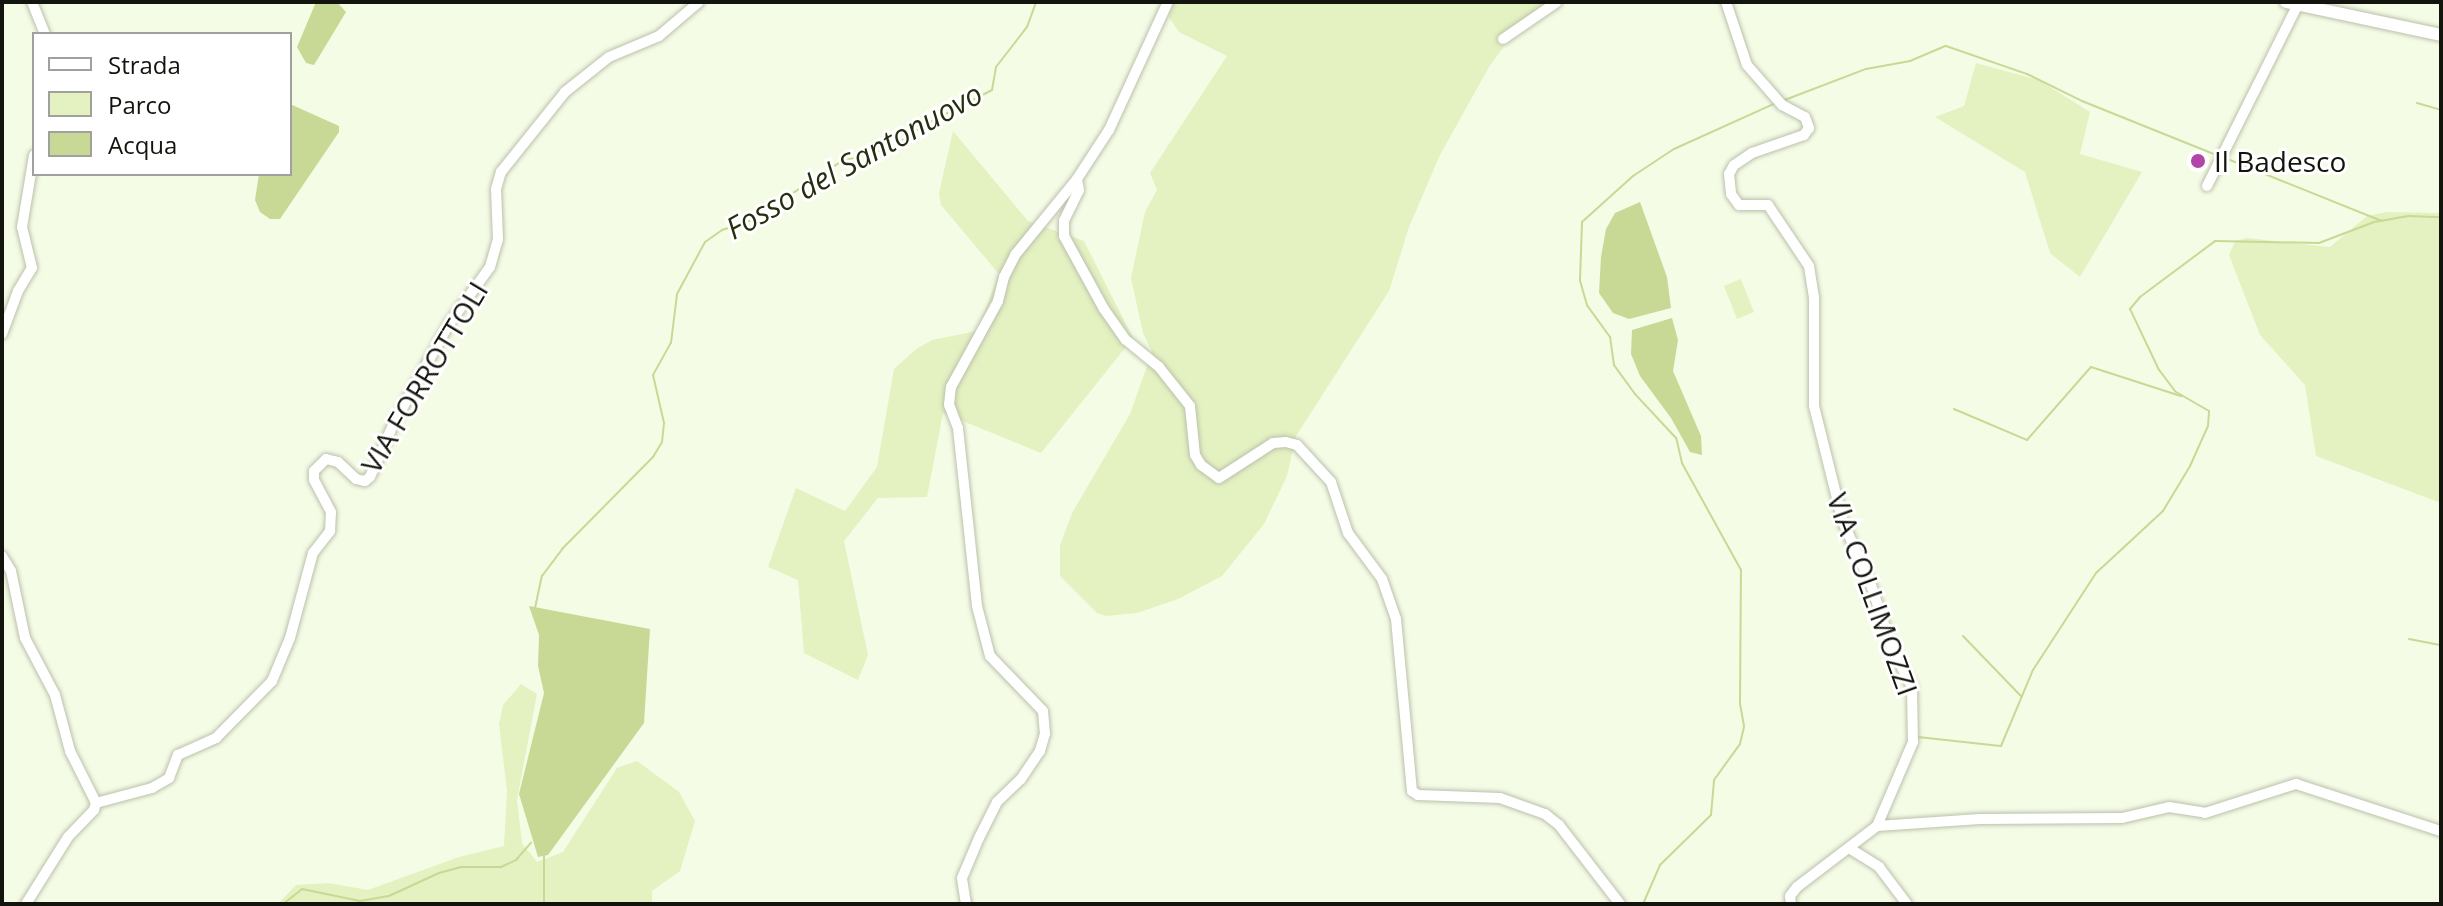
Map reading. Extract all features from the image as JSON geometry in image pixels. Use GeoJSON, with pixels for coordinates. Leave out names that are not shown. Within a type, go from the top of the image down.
{"type":"FeatureCollection","features":[{"type":"Feature","properties":{"kind":"main road"},"geometry":{"type":"LineString","coordinates":[[2291,4],[2441,35]]}},
{"type":"Feature","properties":{"kind":"street"},"geometry":{"type":"LineString","coordinates":[[32,2],[44,32]]}},
{"type":"Feature","properties":{"kind":"street","name":"VIA FORROTTOLI"},"geometry":{"type":"LineString","coordinates":[[96,803],[152,788],[169,778],[178,755],[216,738],[272,681],[290,638],[313,553],[330,531],[331,512],[314,480],[314,471],[326,459],[338,462],[356,479],[365,481],[370,477],[393,425],[449,324],[490,267],[498,239],[496,189],[501,172],[565,92],[609,57],[659,36],[699,2]]}},
{"type":"Feature","properties":{"kind":"street"},"geometry":{"type":"LineString","coordinates":[[966,904],[962,878],[979,838],[997,802],[1021,779],[1040,751],[1045,734],[1043,711],[990,656],[977,606],[958,428],[949,405],[951,387],[998,301],[1004,277],[1015,255],[1077,179],[1109,130],[1141,68],[1168,2]]}},
{"type":"Feature","properties":{"kind":"street"},"geometry":{"type":"LineString","coordinates":[[1503,39],[1557,2]]}},
{"type":"Feature","properties":{"kind":"street","name":"VIA COLLIMOZZI"},"geometry":{"type":"LineString","coordinates":[[1726,2],[1747,65],[1779,102],[1805,117],[1809,128],[1804,135],[1743,157],[1729,174],[1730,184],[1739,205],[1768,205],[1809,266],[1814,297],[1814,406],[1845,530],[1870,582],[1892,648],[1912,687],[1913,742],[1877,826]]}},
{"type":"Feature","properties":{"kind":"street"},"geometry":{"type":"LineString","coordinates":[[2207,186],[2291,4]]}},
{"type":"Feature","properties":{"kind":"street"},"geometry":{"type":"LineString","coordinates":[[2,334],[18,291],[32,268],[22,227],[32,167]]}},
{"type":"Feature","properties":{"kind":"street"},"geometry":{"type":"LineString","coordinates":[[1077,179],[1079,190],[1064,221],[1064,236],[1104,309],[1126,340],[1159,367],[1190,406],[1195,455],[1201,465],[1219,478],[1273,443],[1286,442],[1297,445],[1331,482],[1348,533],[1382,579],[1396,619],[1405,697],[1408,778],[1412,791],[1418,795],[1500,798],[1545,814],[1559,825],[1620,904]]}},
{"type":"Feature","properties":{"kind":"street"},"geometry":{"type":"LineString","coordinates":[[2,556],[11,571],[25,638],[55,695],[70,751],[96,803],[94,810],[68,837],[26,904]]}},
{"type":"Feature","properties":{"kind":"street"},"geometry":{"type":"LineString","coordinates":[[1791,904],[1790,896],[1797,887],[1877,826],[1980,819],[2122,818],[2169,807],[2205,813],[2300,784],[2441,831]]}},
{"type":"Feature","properties":{"kind":"street"},"geometry":{"type":"LineString","coordinates":[[1849,848],[1879,867],[1907,904]]}},
{"type":"Feature","properties":{"kind":"green space"},"geometry":{"type":"Polygon","coordinates":[[[1174,2],[1550,2],[1520,24],[1489,67],[1440,155],[1409,227],[1389,291],[1296,436],[1287,476],[1264,524],[1222,576],[1178,599],[1137,613],[1106,616],[1097,613],[1060,576],[1060,546],[1072,513],[1130,414],[1152,352],[1143,333],[1131,278],[1145,212],[1157,190],[1150,173],[1227,56],[1179,32],[1169,17],[1174,2]]]}},
{"type":"Feature","properties":{"kind":"green space"},"geometry":{"type":"Polygon","coordinates":[[[1976,63],[2039,80],[2090,112],[2080,154],[2142,172],[2080,277],[2050,253],[2025,172],[1935,117],[1964,106],[1976,63]]]}},
{"type":"Feature","properties":{"kind":"green space"},"geometry":{"type":"Polygon","coordinates":[[[953,131],[1028,221],[1084,241],[1133,338],[1041,453],[943,413],[927,497],[878,498],[844,541],[868,655],[858,680],[804,653],[798,580],[768,567],[796,488],[845,511],[877,467],[894,369],[916,349],[932,340],[977,331],[999,274],[941,205],[939,193],[953,131]]]}},
{"type":"Feature","properties":{"kind":"green space"},"geometry":{"type":"Polygon","coordinates":[[[2387,212],[2441,213],[2441,503],[2316,456],[2305,385],[2260,335],[2229,255],[2235,241],[2247,238],[2330,247],[2367,216],[2387,212]]]}},
{"type":"Feature","properties":{"kind":"green space"},"geometry":{"type":"Polygon","coordinates":[[[1741,279],[1754,312],[1737,319],[1724,286],[1741,279]]]}},
{"type":"Feature","properties":{"kind":"green space"},"geometry":{"type":"Polygon","coordinates":[[[521,684],[537,694],[517,800],[522,843],[537,862],[563,852],[617,768],[637,761],[679,792],[695,821],[680,871],[652,891],[652,904],[278,904],[296,885],[328,883],[368,890],[459,857],[504,846],[507,791],[499,724],[503,705],[521,684]]]}},
{"type":"Feature","properties":{"kind":"water"},"geometry":{"type":"Polygon","coordinates":[[[316,2],[337,2],[346,12],[314,65],[306,63],[297,47],[316,2]]]}},
{"type":"Feature","properties":{"kind":"water"},"geometry":{"type":"Polygon","coordinates":[[[292,105],[339,126],[339,132],[280,219],[270,219],[260,212],[255,200],[259,176],[292,176],[292,105]]]}},
{"type":"Feature","properties":{"kind":"water"},"geometry":{"type":"Polygon","coordinates":[[[1640,202],[1667,277],[1671,308],[1629,319],[1613,313],[1599,293],[1601,257],[1606,229],[1615,213],[1640,202]]]}},
{"type":"Feature","properties":{"kind":"water"},"geometry":{"type":"Polygon","coordinates":[[[1672,318],[1678,340],[1673,371],[1701,436],[1702,455],[1690,452],[1671,418],[1640,376],[1631,354],[1632,330],[1672,318]]]}},
{"type":"Feature","properties":{"kind":"water"},"geometry":{"type":"Polygon","coordinates":[[[529,606],[650,629],[644,723],[548,855],[538,857],[519,794],[544,693],[538,666],[539,635],[529,606]]]}},
{"type":"Feature","properties":{"kind":"waterway","name":"Fosso del Santonuovo"},"geometry":{"type":"LineString","coordinates":[[535,608],[542,576],[562,549],[653,457],[662,442],[664,423],[653,375],[671,343],[677,294],[705,242],[722,230],[750,221],[842,161],[891,148],[924,125],[992,90],[996,67],[1027,27],[1036,2]]}},
{"type":"Feature","properties":{"kind":"waterway"},"geometry":{"type":"LineString","coordinates":[[1782,101],[1866,69],[1910,61],[1946,46],[2027,74],[2082,101],[2219,156]]}},
{"type":"Feature","properties":{"kind":"waterway"},"geometry":{"type":"LineString","coordinates":[[1643,904],[1660,865],[1711,815],[1714,780],[1740,744],[1744,726],[1740,704],[1741,570],[1682,463],[1676,438],[1635,394],[1614,365],[1610,337],[1587,305],[1580,280],[1582,222],[1633,176],[1674,149],[1776,103]]}},
{"type":"Feature","properties":{"kind":"waterway"},"geometry":{"type":"LineString","coordinates":[[2417,103],[2441,110]]}},
{"type":"Feature","properties":{"kind":"waterway"},"geometry":{"type":"LineString","coordinates":[[2225,158],[2382,221]]}},
{"type":"Feature","properties":{"kind":"waterway"},"geometry":{"type":"LineString","coordinates":[[1918,737],[2001,746],[2033,670],[2096,573],[2163,511],[2190,466],[2208,426],[2209,411],[2175,391],[2159,370],[2130,309],[2140,297],[2215,241],[2319,243],[2374,222],[2408,216],[2441,217]]}},
{"type":"Feature","properties":{"kind":"waterway"},"geometry":{"type":"LineString","coordinates":[[1954,409],[2027,440],[2091,367],[2181,396]]}},
{"type":"Feature","properties":{"kind":"waterway"},"geometry":{"type":"LineString","coordinates":[[1963,636],[2021,696]]}},
{"type":"Feature","properties":{"kind":"waterway"},"geometry":{"type":"LineString","coordinates":[[2409,639],[2441,645]]}},
{"type":"Feature","properties":{"kind":"waterway","name":"Fosso del Santonuovo"},"geometry":{"type":"LineString","coordinates":[[283,904],[302,889],[360,901],[389,896],[439,873],[461,867],[501,867],[516,860],[531,843]]}},
{"type":"Feature","properties":{"kind":"waterway"},"geometry":{"type":"LineString","coordinates":[[544,856],[544,904]]}},
{"type":"Feature","properties":{"kind":"place","name":"Il Badesco"},"geometry":{"type":"Point","coordinates":[2198,161]}}]}
